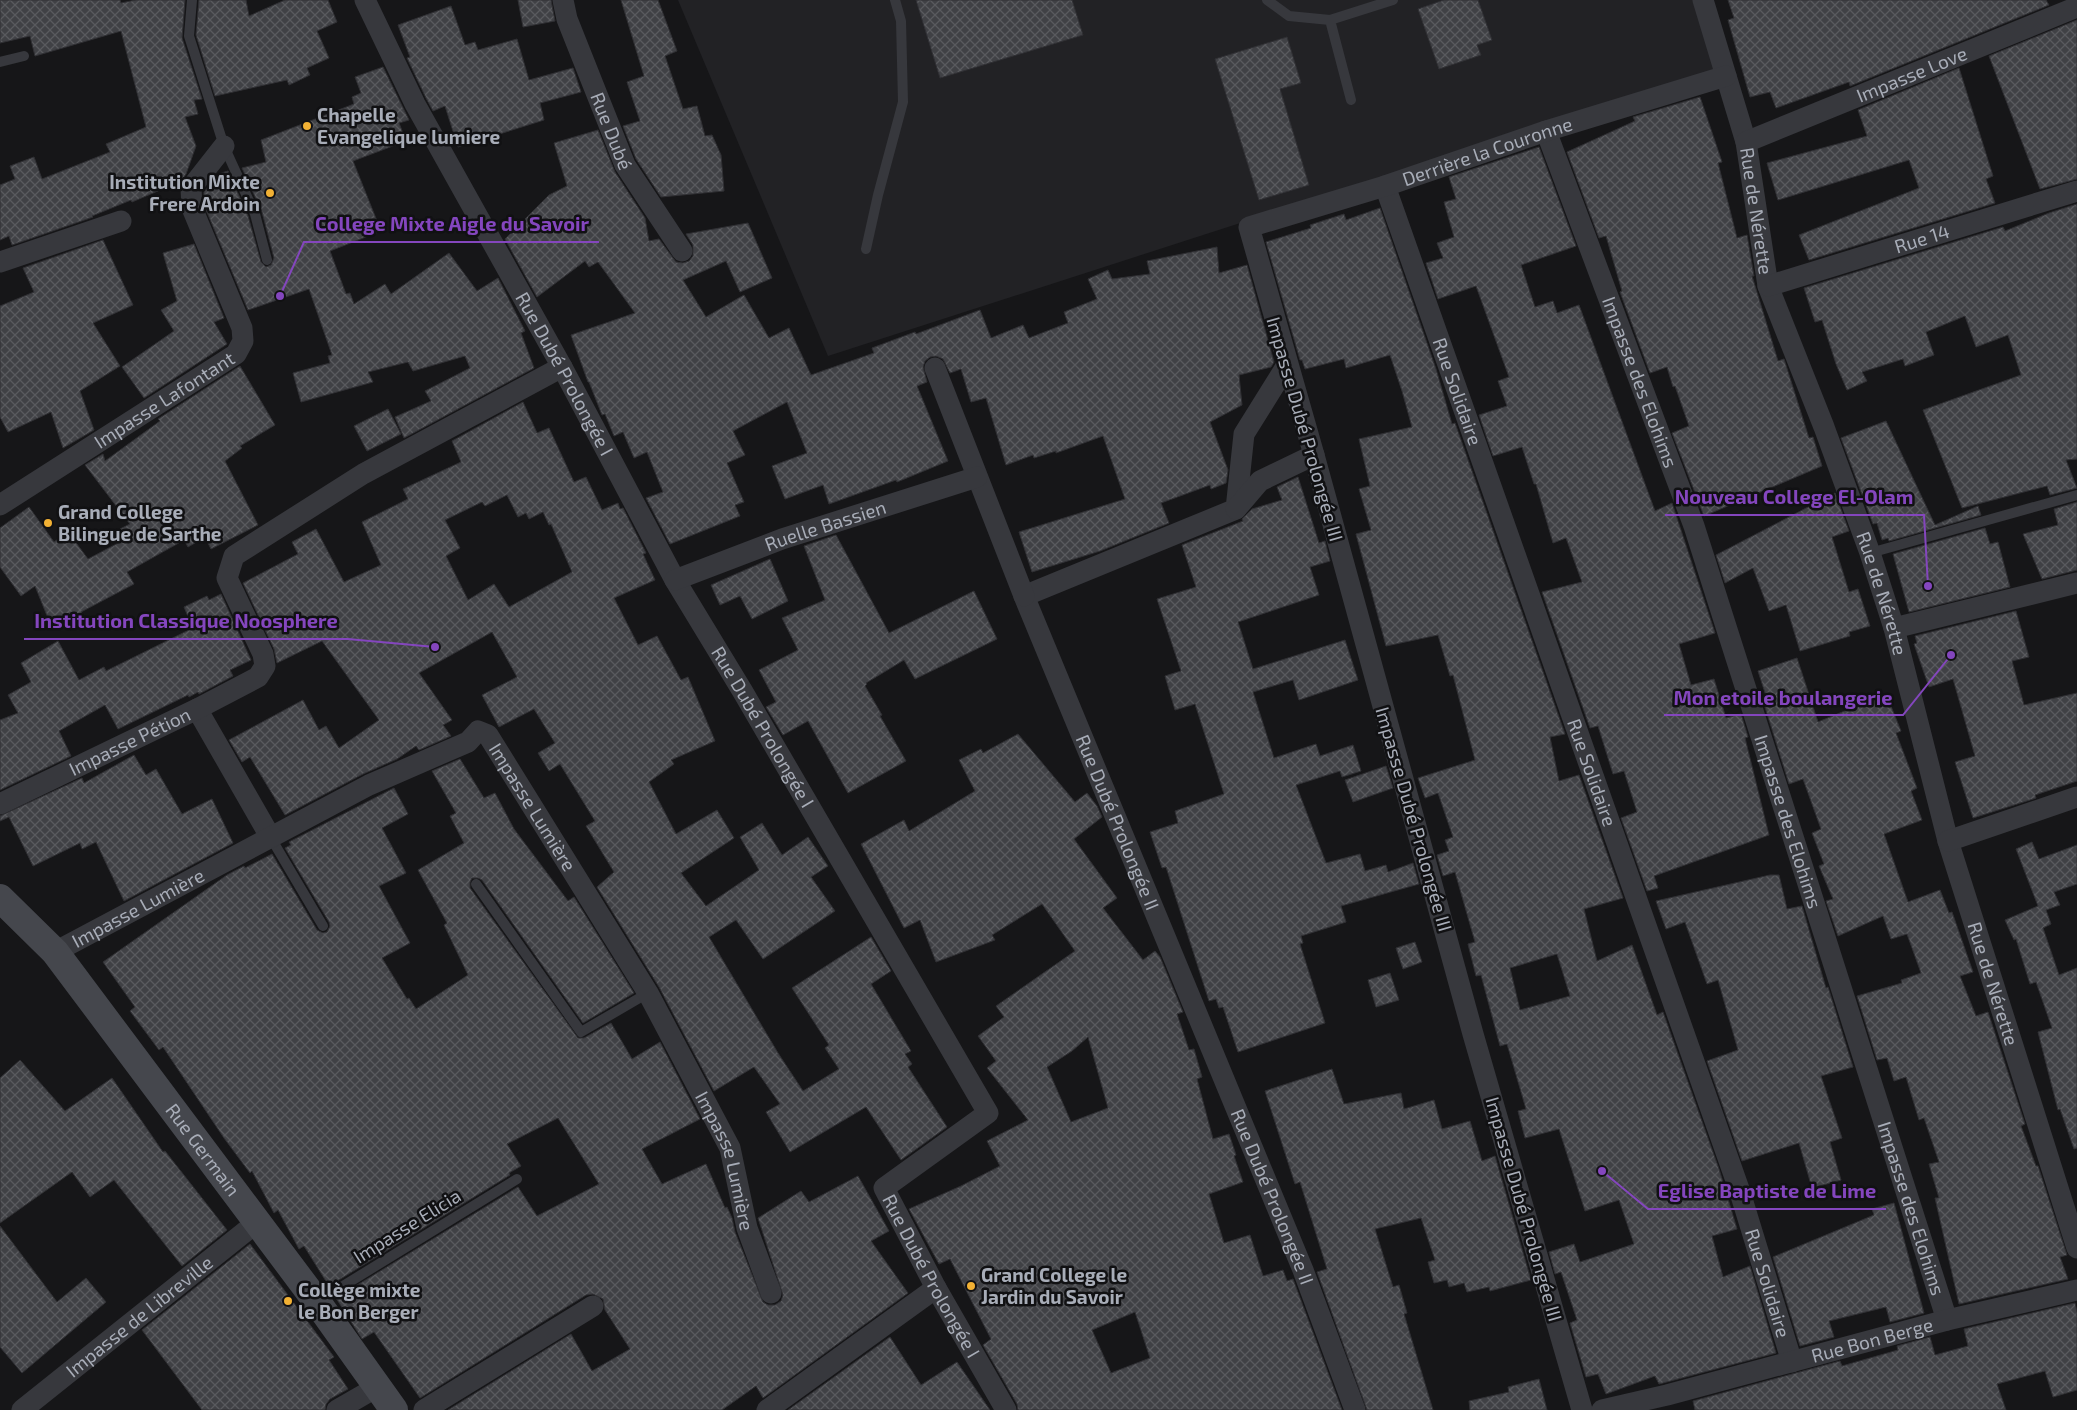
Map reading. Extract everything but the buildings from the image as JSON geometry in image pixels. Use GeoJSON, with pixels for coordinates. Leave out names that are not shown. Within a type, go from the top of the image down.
{"type":"FeatureCollection","features":[{"type":"Feature","properties":{"kind":"street","name":"Rue Dubé Prolongée I"},"geometry":{"type":"LineString","coordinates":[[365,0],[415,104],[562,367],[675,580],[743,692],[988,1113],[884,1188],[936,1288],[1006,1410]]}},
{"type":"Feature","properties":{"kind":"street","name":"Rue Dubé"},"geometry":{"type":"LineString","coordinates":[[563,0],[567,19],[625,166],[682,251]]}},
{"type":"Feature","properties":{"kind":"street","name":"Rue de Nérette"},"geometry":{"type":"LineString","coordinates":[[1703,0],[1746,142],[1768,286],[1824,427],[1870,554],[1894,628],[1948,841],[2077,1248]]}},
{"type":"Feature","properties":{"kind":"street","name":"Impasse Love"},"geometry":{"type":"LineString","coordinates":[[1746,142],[2077,7]]}},
{"type":"Feature","properties":{"kind":"street","name":"Derrière la Couronne"},"geometry":{"type":"LineString","coordinates":[[1249,227],[1385,186],[1546,132],[1726,76]]}},
{"type":"Feature","properties":{"kind":"street","name":"Impasse des Elohims"},"geometry":{"type":"LineString","coordinates":[[1546,132],[1694,526],[1947,1320]]}},
{"type":"Feature","properties":{"kind":"street","name":"Impasse Lafontant"},"geometry":{"type":"LineString","coordinates":[[0,505],[236,354],[243,341],[242,328],[192,208],[191,188],[224,146]]}},
{"type":"Feature","properties":{"kind":"street","name":"Rue Solidaire"},"geometry":{"type":"LineString","coordinates":[[1385,186],[1740,1189],[1792,1362]]}},
{"type":"Feature","properties":{"kind":"street","name":"Rue 14"},"geometry":{"type":"LineString","coordinates":[[1768,286],[2077,191]]}},
{"type":"Feature","properties":{"kind":"street"},"geometry":{"type":"LineString","coordinates":[[0,262],[121,221]]}},
{"type":"Feature","properties":{"kind":"street","name":"Impasse Dubé Prolongée III"},"geometry":{"type":"LineString","coordinates":[[1249,227],[1314,455],[1473,1034],[1582,1410]]}},
{"type":"Feature","properties":{"kind":"street"},"geometry":{"type":"LineString","coordinates":[[1236,509],[1244,434],[1287,365]]}},
{"type":"Feature","properties":{"kind":"street","name":"Impasse Pétion"},"geometry":{"type":"LineString","coordinates":[[0,804],[197,709],[258,677],[265,666],[263,654],[227,578],[234,556],[362,474],[562,367]]}},
{"type":"Feature","properties":{"kind":"street","name":"Rue Dubé Prolongée II"},"geometry":{"type":"LineString","coordinates":[[935,368],[1024,596],[1303,1270],[1355,1410]]}},
{"type":"Feature","properties":{"kind":"street"},"geometry":{"type":"LineString","coordinates":[[1024,596],[1236,509],[1260,481],[1314,455]]}},
{"type":"Feature","properties":{"kind":"street","name":"Ruelle Bassien"},"geometry":{"type":"LineString","coordinates":[[675,580],[782,539],[977,477]]}},
{"type":"Feature","properties":{"kind":"street"},"geometry":{"type":"LineString","coordinates":[[1894,628],[2077,583]]}},
{"type":"Feature","properties":{"kind":"street"},"geometry":{"type":"LineString","coordinates":[[197,709],[271,838]]}},
{"type":"Feature","properties":{"kind":"street","name":"Impasse Lumière"},"geometry":{"type":"LineString","coordinates":[[55,952],[369,784],[468,742],[478,731],[488,735],[648,993],[730,1148],[747,1228],[771,1293]]}},
{"type":"Feature","properties":{"kind":"street"},"geometry":{"type":"LineString","coordinates":[[1948,841],[2077,797]]}},
{"type":"Feature","properties":{"kind":"street","name":"Rue Germain"},"geometry":{"type":"LineString","coordinates":[[0,899],[55,952],[316,1302],[394,1410]]}},
{"type":"Feature","properties":{"kind":"street","name":"Impasse de Libreville"},"geometry":{"type":"LineString","coordinates":[[22,1410],[256,1223]]}},
{"type":"Feature","properties":{"kind":"street"},"geometry":{"type":"LineString","coordinates":[[766,1410],[936,1288]]}},
{"type":"Feature","properties":{"kind":"street","name":"Rue Bon Berge"},"geometry":{"type":"LineString","coordinates":[[1602,1410],[1667,1395],[1947,1320],[2077,1290]]}},
{"type":"Feature","properties":{"kind":"street"},"geometry":{"type":"LineString","coordinates":[[424,1410],[593,1306]]}},
{"type":"Feature","properties":{"kind":"street"},"geometry":{"type":"LineString","coordinates":[[337,1410],[377,1387]]}},
{"type":"Feature","properties":{"kind":"lane"},"geometry":{"type":"LineString","coordinates":[[192,0],[190,36],[224,146],[255,214],[267,260]]}},
{"type":"Feature","properties":{"kind":"lane"},"geometry":{"type":"LineString","coordinates":[[866,249],[878,195],[903,102],[901,21],[895,0]]}},
{"type":"Feature","properties":{"kind":"lane"},"geometry":{"type":"LineString","coordinates":[[1267,0],[1289,16],[1330,20],[1393,0]]}},
{"type":"Feature","properties":{"kind":"lane"},"geometry":{"type":"LineString","coordinates":[[1330,20],[1351,100]]}},
{"type":"Feature","properties":{"kind":"lane"},"geometry":{"type":"LineString","coordinates":[[0,62],[24,56]]}},
{"type":"Feature","properties":{"kind":"lane"},"geometry":{"type":"LineString","coordinates":[[1870,554],[2077,495]]}},
{"type":"Feature","properties":{"kind":"lane"},"geometry":{"type":"LineString","coordinates":[[271,838],[323,926]]}},
{"type":"Feature","properties":{"kind":"lane"},"geometry":{"type":"LineString","coordinates":[[476,884],[581,1032],[648,993]]}},
{"type":"Feature","properties":{"kind":"lane","name":"Impasse Elicia"},"geometry":{"type":"LineString","coordinates":[[316,1302],[517,1179]]}},
{"type":"Feature","properties":{"kind":"shaded area"},"geometry":{"type":"Polygon","coordinates":[[[678,0],[1694,0],[1715,70],[828,356],[678,0]]]}},
{"type":"Feature","properties":{"kind":"place","name":"Chapelle Evangelique lumiere"},"geometry":{"type":"Point","coordinates":[307,126]}},
{"type":"Feature","properties":{"kind":"place","name":"Institution Mixte Frere Ardoin"},"geometry":{"type":"Point","coordinates":[270,193]}},
{"type":"Feature","properties":{"kind":"place","name":"College Mixte Aigle du Savoir"},"geometry":{"type":"Point","coordinates":[280,296]}},
{"type":"Feature","properties":{"kind":"place","name":"Grand College Bilingue de Sarthe"},"geometry":{"type":"Point","coordinates":[48,523]}},
{"type":"Feature","properties":{"kind":"place","name":"Nouveau College El-Olam"},"geometry":{"type":"Point","coordinates":[1928,586]}},
{"type":"Feature","properties":{"kind":"place","name":"Institution Classique Noosphere"},"geometry":{"type":"Point","coordinates":[435,647]}},
{"type":"Feature","properties":{"kind":"place","name":"Mon etoile boulangerie"},"geometry":{"type":"Point","coordinates":[1951,655]}},
{"type":"Feature","properties":{"kind":"place","name":"Eglise Baptiste de Lime"},"geometry":{"type":"Point","coordinates":[1602,1171]}},
{"type":"Feature","properties":{"kind":"place","name":"Grand College le Jardin du Savoir"},"geometry":{"type":"Point","coordinates":[971,1286]}},
{"type":"Feature","properties":{"kind":"place","name":"Collège mixte le Bon Berger"},"geometry":{"type":"Point","coordinates":[288,1301]}}]}
